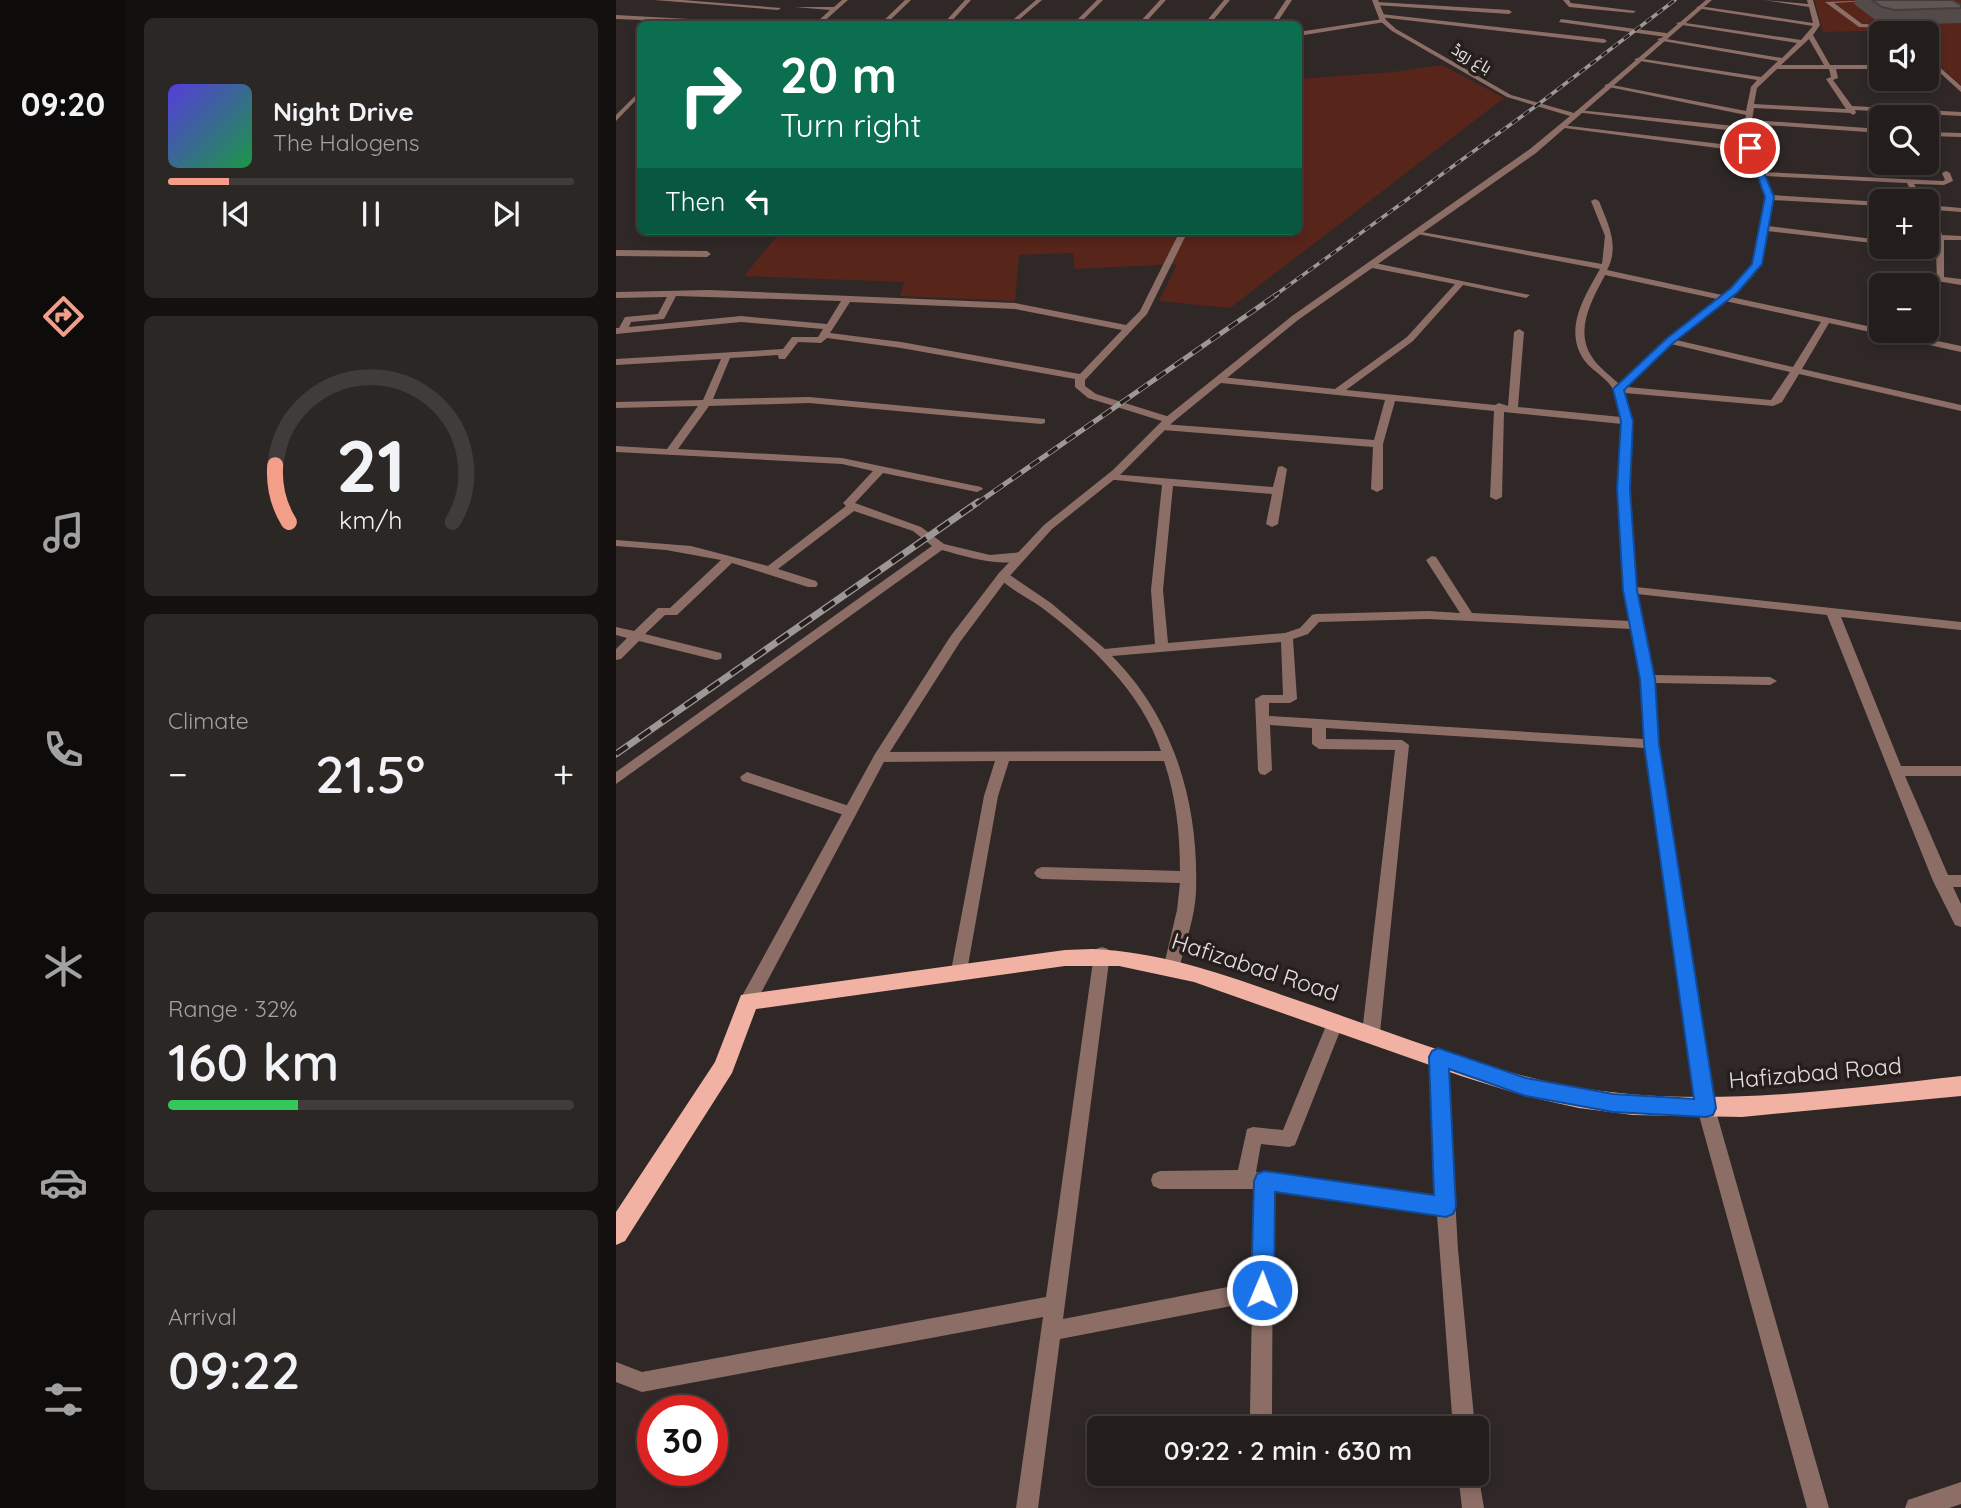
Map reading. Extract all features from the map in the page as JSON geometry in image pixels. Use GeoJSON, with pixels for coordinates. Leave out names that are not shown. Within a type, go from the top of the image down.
{"type":"FeatureCollection","features":[{"type":"Feature","properties":{"kind":"main road","name":"Hafizabad Road"},"geometry":{"type":"LineString","coordinates":[[748,1001],[1102,954],[1172,965],[1526,1087],[1613,1103],[1706,1108],[1753,1107],[1961,1086]]}},
{"type":"Feature","properties":{"kind":"main road"},"geometry":{"type":"LineString","coordinates":[[616,1233],[724,1066],[748,1001]]}},
{"type":"Feature","properties":{"kind":"street"},"geometry":{"type":"LineString","coordinates":[[657,0],[778,8]]}},
{"type":"Feature","properties":{"kind":"street"},"geometry":{"type":"LineString","coordinates":[[712,21],[750,0]]}},
{"type":"Feature","properties":{"kind":"street"},"geometry":{"type":"LineString","coordinates":[[821,21],[845,0]]}},
{"type":"Feature","properties":{"kind":"street"},"geometry":{"type":"LineString","coordinates":[[886,21],[908,0]]}},
{"type":"Feature","properties":{"kind":"street"},"geometry":{"type":"LineString","coordinates":[[949,21],[968,0]]}},
{"type":"Feature","properties":{"kind":"street"},"geometry":{"type":"LineString","coordinates":[[1015,21],[1039,0]]}},
{"type":"Feature","properties":{"kind":"street"},"geometry":{"type":"LineString","coordinates":[[1079,21],[1100,0]]}},
{"type":"Feature","properties":{"kind":"street"},"geometry":{"type":"LineString","coordinates":[[1144,21],[1163,0]]}},
{"type":"Feature","properties":{"kind":"street"},"geometry":{"type":"LineString","coordinates":[[1210,21],[1227,0]]}},
{"type":"Feature","properties":{"kind":"street"},"geometry":{"type":"LineString","coordinates":[[1275,21],[1289,0]]}},
{"type":"Feature","properties":{"kind":"street"},"geometry":{"type":"LineString","coordinates":[[1566,0],[1569,5],[1633,11]]}},
{"type":"Feature","properties":{"kind":"street"},"geometry":{"type":"LineString","coordinates":[[748,1001],[880,757],[955,640],[1003,576],[1048,527],[1111,477],[1166,424],[1295,318],[1533,151],[1709,0]]}},
{"type":"Feature","properties":{"kind":"street"},"geometry":{"type":"LineString","coordinates":[[1767,0],[1811,3],[1817,25]]}},
{"type":"Feature","properties":{"kind":"street"},"geometry":{"type":"LineString","coordinates":[[1869,26],[1861,26],[1828,2],[1877,0]]}},
{"type":"Feature","properties":{"kind":"street"},"geometry":{"type":"LineString","coordinates":[[1382,19],[1376,2],[1509,12]]}},
{"type":"Feature","properties":{"kind":"street"},"geometry":{"type":"LineString","coordinates":[[798,7],[835,9]]}},
{"type":"Feature","properties":{"kind":"street"},"geometry":{"type":"LineString","coordinates":[[1699,8],[1817,25]]}},
{"type":"Feature","properties":{"kind":"street"},"geometry":{"type":"LineString","coordinates":[[616,17],[674,21]]}},
{"type":"Feature","properties":{"kind":"street"},"geometry":{"type":"LineString","coordinates":[[1302,34],[1382,19],[1604,41]]}},
{"type":"Feature","properties":{"kind":"street","name":"باغ روڈ"},"geometry":{"type":"LineString","coordinates":[[1382,19],[1509,96],[1576,114],[1749,118]]}},
{"type":"Feature","properties":{"kind":"street"},"geometry":{"type":"LineString","coordinates":[[1561,21],[1783,60]]}},
{"type":"Feature","properties":{"kind":"street"},"geometry":{"type":"LineString","coordinates":[[1679,24],[1806,39],[1813,37],[1835,78],[1829,79],[1862,130]]}},
{"type":"Feature","properties":{"kind":"street"},"geometry":{"type":"LineString","coordinates":[[1619,389],[1669,341],[1724,300],[1757,264],[1769,197],[1751,150],[1749,118],[1754,87],[1806,39],[1817,25]]}},
{"type":"Feature","properties":{"kind":"street"},"geometry":{"type":"LineString","coordinates":[[1637,60],[1762,79]]}},
{"type":"Feature","properties":{"kind":"street"},"geometry":{"type":"LineString","coordinates":[[1775,67],[1869,66]]}},
{"type":"Feature","properties":{"kind":"street"},"geometry":{"type":"LineString","coordinates":[[1939,69],[1961,90]]}},
{"type":"Feature","properties":{"kind":"street"},"geometry":{"type":"LineString","coordinates":[[1607,86],[1749,118],[1869,130]]}},
{"type":"Feature","properties":{"kind":"street"},"geometry":{"type":"LineString","coordinates":[[616,119],[637,96]]}},
{"type":"Feature","properties":{"kind":"street"},"geometry":{"type":"LineString","coordinates":[[616,106],[628,107]]}},
{"type":"Feature","properties":{"kind":"street"},"geometry":{"type":"LineString","coordinates":[[1749,118],[1850,109],[1961,114]]}},
{"type":"Feature","properties":{"kind":"street"},"geometry":{"type":"LineString","coordinates":[[1561,127],[1751,150]]}},
{"type":"Feature","properties":{"kind":"street"},"geometry":{"type":"LineString","coordinates":[[1939,134],[1961,135]]}},
{"type":"Feature","properties":{"kind":"street"},"geometry":{"type":"LineString","coordinates":[[1762,174],[1944,183],[1949,181],[1946,173]]}},
{"type":"Feature","properties":{"kind":"street"},"geometry":{"type":"LineString","coordinates":[[1909,181],[1913,189]]}},
{"type":"Feature","properties":{"kind":"street"},"geometry":{"type":"LineString","coordinates":[[1769,197],[1869,203]]}},
{"type":"Feature","properties":{"kind":"street"},"geometry":{"type":"LineString","coordinates":[[1595,201],[1609,236],[1604,270],[1587,300],[1579,324],[1581,344],[1588,359],[1619,389],[1627,421],[1623,489],[1630,590],[1648,679],[1651,744],[1706,1108],[1818,1508]]}},
{"type":"Feature","properties":{"kind":"street"},"geometry":{"type":"LineString","coordinates":[[1939,208],[1961,210]]}},
{"type":"Feature","properties":{"kind":"street"},"geometry":{"type":"LineString","coordinates":[[1765,228],[1869,241]]}},
{"type":"Feature","properties":{"kind":"street"},"geometry":{"type":"LineString","coordinates":[[1416,233],[1604,270],[1724,300],[1961,349]]}},
{"type":"Feature","properties":{"kind":"street"},"geometry":{"type":"LineString","coordinates":[[1182,235],[1144,312],[1130,329],[1099,356],[1082,377],[1080,387],[1092,396],[1166,424],[1378,444]]}},
{"type":"Feature","properties":{"kind":"street"},"geometry":{"type":"LineString","coordinates":[[1961,238],[1939,237],[1940,279],[1961,282]]}},
{"type":"Feature","properties":{"kind":"street"},"geometry":{"type":"LineString","coordinates":[[616,253],[707,254]]}},
{"type":"Feature","properties":{"kind":"street"},"geometry":{"type":"LineString","coordinates":[[1370,265],[1525,295]]}},
{"type":"Feature","properties":{"kind":"street"},"geometry":{"type":"LineString","coordinates":[[1338,391],[1410,339],[1461,282]]}},
{"type":"Feature","properties":{"kind":"street"},"geometry":{"type":"LineString","coordinates":[[619,330],[628,319],[662,317],[673,294]]}},
{"type":"Feature","properties":{"kind":"street"},"geometry":{"type":"LineString","coordinates":[[616,295],[848,298],[1015,306],[1130,329]]}},
{"type":"Feature","properties":{"kind":"street"},"geometry":{"type":"LineString","coordinates":[[616,362],[727,355],[783,355],[795,339],[821,340],[848,298]]}},
{"type":"Feature","properties":{"kind":"street"},"geometry":{"type":"LineString","coordinates":[[619,330],[741,319],[827,331],[1082,377]]}},
{"type":"Feature","properties":{"kind":"street"},"geometry":{"type":"LineString","coordinates":[[1619,389],[1773,403],[1826,321]]}},
{"type":"Feature","properties":{"kind":"street"},"geometry":{"type":"LineString","coordinates":[[1513,407],[1519,332]]}},
{"type":"Feature","properties":{"kind":"street"},"geometry":{"type":"LineString","coordinates":[[1669,341],[1961,408]]}},
{"type":"Feature","properties":{"kind":"street"},"geometry":{"type":"LineString","coordinates":[[671,451],[707,401],[727,355]]}},
{"type":"Feature","properties":{"kind":"street"},"geometry":{"type":"LineString","coordinates":[[1221,380],[1499,405],[1627,421]]}},
{"type":"Feature","properties":{"kind":"street"},"geometry":{"type":"LineString","coordinates":[[1377,489],[1378,444],[1391,396]]}},
{"type":"Feature","properties":{"kind":"street"},"geometry":{"type":"LineString","coordinates":[[616,405],[809,400],[1041,421]]}},
{"type":"Feature","properties":{"kind":"street"},"geometry":{"type":"LineString","coordinates":[[1496,497],[1499,405]]}},
{"type":"Feature","properties":{"kind":"street"},"geometry":{"type":"LineString","coordinates":[[616,459],[620,449],[842,461],[977,489]]}},
{"type":"Feature","properties":{"kind":"street"},"geometry":{"type":"LineString","coordinates":[[881,468],[849,503],[852,507],[916,529],[940,546],[990,559],[1021,556]]}},
{"type":"Feature","properties":{"kind":"street"},"geometry":{"type":"LineString","coordinates":[[1272,524],[1282,469]]}},
{"type":"Feature","properties":{"kind":"street"},"geometry":{"type":"LineString","coordinates":[[1111,477],[1277,491]]}},
{"type":"Feature","properties":{"kind":"street"},"geometry":{"type":"LineString","coordinates":[[1162,649],[1157,590],[1168,482]]}},
{"type":"Feature","properties":{"kind":"street"},"geometry":{"type":"LineString","coordinates":[[770,570],[852,507]]}},
{"type":"Feature","properties":{"kind":"street"},"geometry":{"type":"LineString","coordinates":[[616,543],[649,542],[689,548],[812,584]]}},
{"type":"Feature","properties":{"kind":"street"},"geometry":{"type":"LineString","coordinates":[[616,779],[940,546]]}},
{"type":"Feature","properties":{"kind":"street"},"geometry":{"type":"LineString","coordinates":[[616,656],[662,611],[673,612],[729,559]]}},
{"type":"Feature","properties":{"kind":"street"},"geometry":{"type":"LineString","coordinates":[[1432,560],[1468,616]]}},
{"type":"Feature","properties":{"kind":"street"},"geometry":{"type":"LineString","coordinates":[[1003,576],[1049,605],[1104,653],[1124,674],[1157,721],[1169,756],[1187,834],[1188,894],[1172,965]]}},
{"type":"Feature","properties":{"kind":"street"},"geometry":{"type":"LineString","coordinates":[[1630,590],[1961,626]]}},
{"type":"Feature","properties":{"kind":"street"},"geometry":{"type":"LineString","coordinates":[[1832,611],[1941,881],[1961,920]]}},
{"type":"Feature","properties":{"kind":"street"},"geometry":{"type":"LineString","coordinates":[[1104,653],[1287,637],[1304,631],[1316,618],[1468,616],[1637,625]]}},
{"type":"Feature","properties":{"kind":"street"},"geometry":{"type":"LineString","coordinates":[[616,631],[716,656]]}},
{"type":"Feature","properties":{"kind":"street"},"geometry":{"type":"LineString","coordinates":[[1265,770],[1265,720],[1262,699],[1290,699],[1287,637]]}},
{"type":"Feature","properties":{"kind":"street"},"geometry":{"type":"LineString","coordinates":[[1648,679],[1770,681]]}},
{"type":"Feature","properties":{"kind":"street"},"geometry":{"type":"LineString","coordinates":[[1265,720],[1651,744]]}},
{"type":"Feature","properties":{"kind":"street"},"geometry":{"type":"LineString","coordinates":[[1319,722],[1319,744],[1402,745],[1371,1033]]}},
{"type":"Feature","properties":{"kind":"street"},"geometry":{"type":"LineString","coordinates":[[959,971],[986,820],[1004,756]]}},
{"type":"Feature","properties":{"kind":"street"},"geometry":{"type":"LineString","coordinates":[[880,757],[1169,756]]}},
{"type":"Feature","properties":{"kind":"street"},"geometry":{"type":"LineString","coordinates":[[1896,771],[1961,771]]}},
{"type":"Feature","properties":{"kind":"street"},"geometry":{"type":"LineString","coordinates":[[747,777],[850,812]]}},
{"type":"Feature","properties":{"kind":"street"},"geometry":{"type":"LineString","coordinates":[[1042,873],[1187,877]]}},
{"type":"Feature","properties":{"kind":"street"},"geometry":{"type":"LineString","coordinates":[[1941,881],[1961,881]]}},
{"type":"Feature","properties":{"kind":"street"},"geometry":{"type":"LineString","coordinates":[[1027,1508],[1102,954]]}},
{"type":"Feature","properties":{"kind":"street"},"geometry":{"type":"LineString","coordinates":[[1261,1413],[1262,1290],[1253,1135],[1289,1139],[1336,1021]]}},
{"type":"Feature","properties":{"kind":"street"},"geometry":{"type":"LineString","coordinates":[[1438,1057],[1446,1207],[1463,1416]]}},
{"type":"Feature","properties":{"kind":"street"},"geometry":{"type":"LineString","coordinates":[[1160,1180],[1255,1180],[1446,1207]]}},
{"type":"Feature","properties":{"kind":"street"},"geometry":{"type":"LineString","coordinates":[[1051,1331],[1262,1290]]}},
{"type":"Feature","properties":{"kind":"street"},"geometry":{"type":"LineString","coordinates":[[616,1372],[642,1382],[1055,1305]]}},
{"type":"Feature","properties":{"kind":"street"},"geometry":{"type":"LineString","coordinates":[[1471,1486],[1474,1508]]}},
{"type":"Feature","properties":{"kind":"street"},"geometry":{"type":"LineString","coordinates":[[1916,1508],[1961,1493]]}},
{"type":"Feature","properties":{"kind":"shaded area"},"geometry":{"type":"Polygon","coordinates":[[[1815,0],[1961,0],[1961,85],[1939,66],[1939,21],[1869,21],[1869,31],[1823,32],[1815,0]]]}},
{"type":"Feature","properties":{"kind":"shaded area"},"geometry":{"type":"Polygon","coordinates":[[[1442,65],[1504,98],[1230,308],[1159,301],[1177,264],[1075,269],[1073,253],[1019,255],[1015,301],[900,296],[904,282],[744,276],[777,236],[766,235],[1302,235],[1302,79],[1393,72],[1442,65]]]}},
{"type":"Feature","properties":{"kind":"building"},"geometry":{"type":"Polygon","coordinates":[[[1872,0],[1952,0],[1961,5],[1961,8],[1895,10],[1882,7],[1872,0]]]}},
{"type":"Feature","properties":{"kind":"railway"},"geometry":{"type":"LineString","coordinates":[[1274,296],[1536,106],[1675,0]]}},
{"type":"Feature","properties":{"kind":"railway"},"geometry":{"type":"LineString","coordinates":[[976,504],[1276,295]]}},
{"type":"Feature","properties":{"kind":"railway"},"geometry":{"type":"LineString","coordinates":[[616,754],[978,502]]}},
{"type":"Feature","properties":{"kind":"route"},"geometry":{"type":"LineString","coordinates":[[1262,1290],[1264,1181],[1446,1207],[1438,1057],[1526,1087],[1613,1103],[1706,1108],[1651,744],[1648,679],[1630,590],[1623,489],[1627,421],[1619,389],[1669,341],[1745,281],[1757,264],[1769,197],[1760,167],[1750,148]]}}]}
